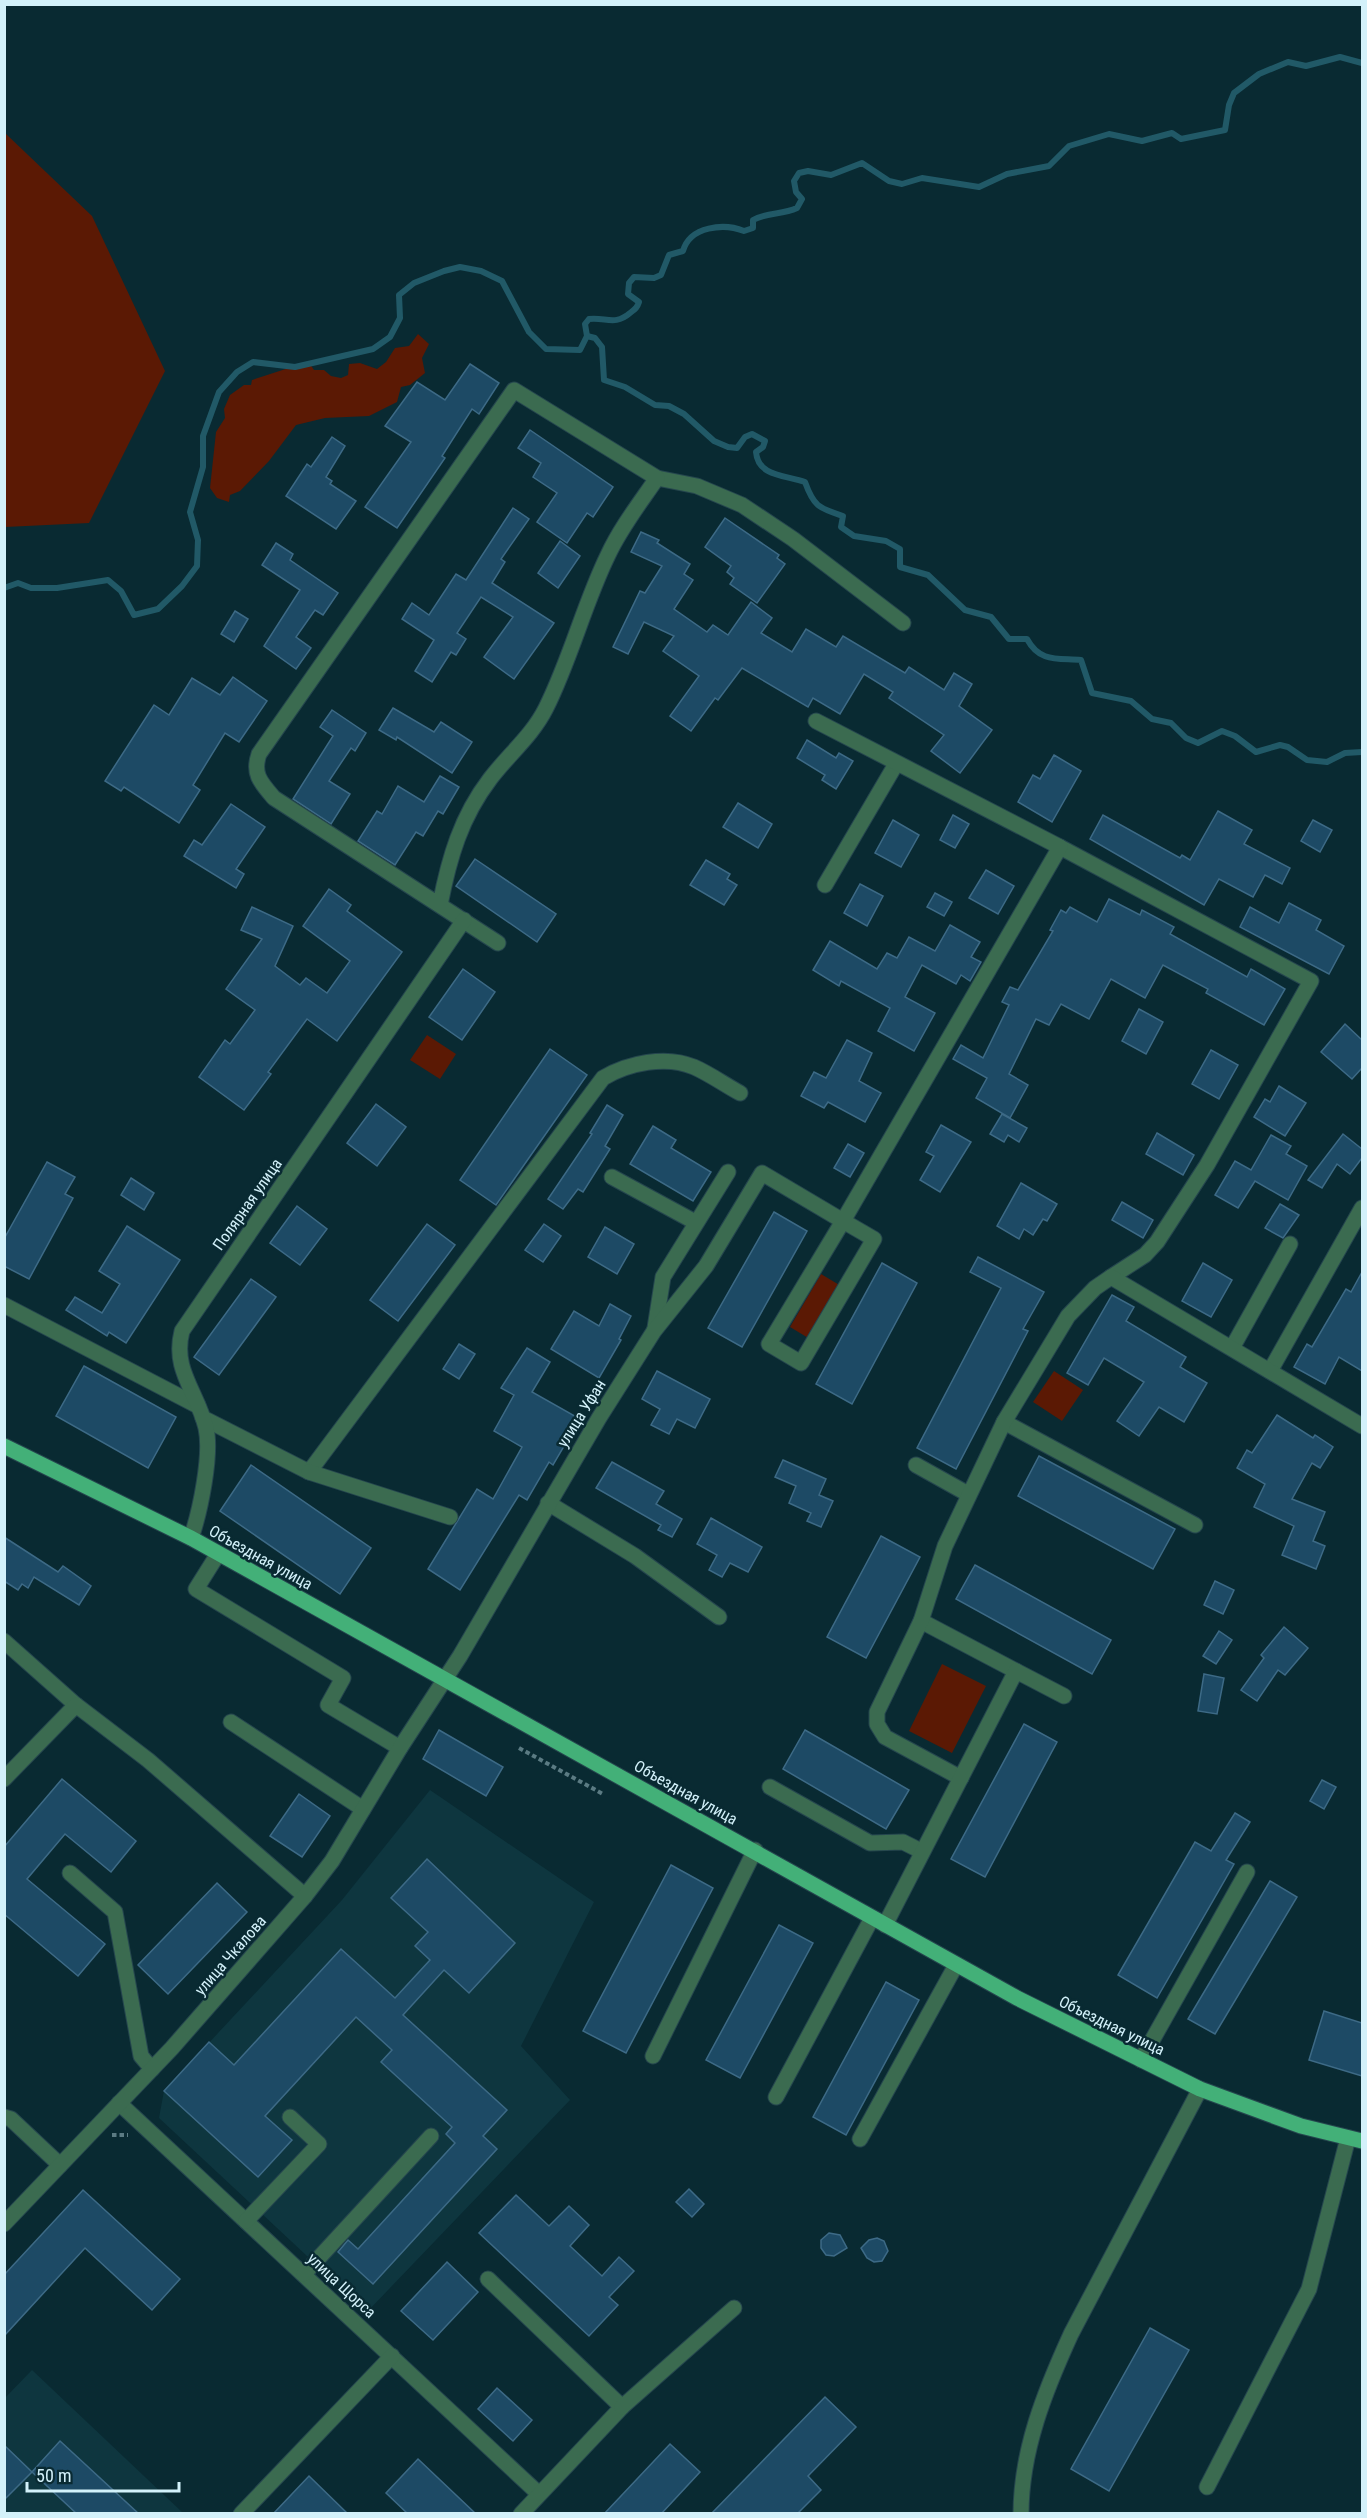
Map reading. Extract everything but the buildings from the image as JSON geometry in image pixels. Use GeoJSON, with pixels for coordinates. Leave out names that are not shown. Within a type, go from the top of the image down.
{"type":"FeatureCollection","features":[{"type":"Feature","properties":{"kind":"main road","name":"Объездная улица"},"geometry":{"type":"LineString","coordinates":[[4,1446],[191,1538],[445,1681],[756,1850],[956,1965],[1200,2089],[1269,2115],[1355,2140]]}},
{"type":"Feature","properties":{"kind":"street"},"geometry":{"type":"LineString","coordinates":[[498,943],[274,798],[256,776],[255,765],[259,753],[514,390],[657,478],[698,486],[742,505],[793,539],[903,624]]}},
{"type":"Feature","properties":{"kind":"street"},"geometry":{"type":"LineString","coordinates":[[440,905],[451,853],[460,829],[476,798],[535,728],[562,672],[607,556],[623,527],[657,478]]}},
{"type":"Feature","properties":{"kind":"street"},"geometry":{"type":"LineString","coordinates":[[816,721],[1060,847],[1311,981],[1207,1165],[1157,1242],[1145,1255],[1095,1288],[1068,1316],[1004,1422],[945,1546],[921,1621],[877,1712],[877,1724],[885,1737],[961,1778]]}},
{"type":"Feature","properties":{"kind":"street"},"geometry":{"type":"LineString","coordinates":[[825,885],[896,764]]}},
{"type":"Feature","properties":{"kind":"street"},"geometry":{"type":"LineString","coordinates":[[843,1221],[874,1239],[801,1363],[769,1344],[1060,847]]}},
{"type":"Feature","properties":{"kind":"street","name":"Полярная улица"},"geometry":{"type":"LineString","coordinates":[[191,1538],[198,1518],[207,1443],[200,1412],[179,1364],[178,1346],[182,1330],[464,920]]}},
{"type":"Feature","properties":{"kind":"street"},"geometry":{"type":"LineString","coordinates":[[309,1472],[603,1078],[621,1068],[647,1063],[671,1063],[693,1066],[740,1093]]}},
{"type":"Feature","properties":{"kind":"street"},"geometry":{"type":"LineString","coordinates":[[654,1331],[663,1277],[728,1172]]}},
{"type":"Feature","properties":{"kind":"street","name":"улица Уфан"},"geometry":{"type":"LineString","coordinates":[[445,1681],[548,1503],[654,1331],[706,1266],[762,1173],[843,1221]]}},
{"type":"Feature","properties":{"kind":"street"},"geometry":{"type":"LineString","coordinates":[[612,1177],[695,1222]]}},
{"type":"Feature","properties":{"kind":"street"},"geometry":{"type":"LineString","coordinates":[[1270,1371],[1362,1208]]}},
{"type":"Feature","properties":{"kind":"street"},"geometry":{"type":"LineString","coordinates":[[1232,1347],[1290,1244]]}},
{"type":"Feature","properties":{"kind":"street"},"geometry":{"type":"LineString","coordinates":[[1111,1277],[1362,1426]]}},
{"type":"Feature","properties":{"kind":"street"},"geometry":{"type":"LineString","coordinates":[[4,1305],[309,1472],[450,1517]]}},
{"type":"Feature","properties":{"kind":"street"},"geometry":{"type":"LineString","coordinates":[[1004,1422],[1195,1525]]}},
{"type":"Feature","properties":{"kind":"street"},"geometry":{"type":"LineString","coordinates":[[916,1465],[968,1494]]}},
{"type":"Feature","properties":{"kind":"street"},"geometry":{"type":"LineString","coordinates":[[548,1503],[635,1556],[719,1617]]}},
{"type":"Feature","properties":{"kind":"street"},"geometry":{"type":"LineString","coordinates":[[218,1554],[196,1589],[343,1678],[328,1705],[400,1748]]}},
{"type":"Feature","properties":{"kind":"street"},"geometry":{"type":"LineString","coordinates":[[921,1621],[1064,1696]]}},
{"type":"Feature","properties":{"kind":"street"},"geometry":{"type":"LineString","coordinates":[[4,1641],[76,1705],[148,1760],[305,1896]]}},
{"type":"Feature","properties":{"kind":"street"},"geometry":{"type":"LineString","coordinates":[[776,2097],[921,1851],[1016,1671]]}},
{"type":"Feature","properties":{"kind":"street","name":"улица Чкалова"},"geometry":{"type":"LineString","coordinates":[[4,2224],[152,2069],[305,1896],[332,1861],[400,1748],[445,1681]]}},
{"type":"Feature","properties":{"kind":"street"},"geometry":{"type":"LineString","coordinates":[[4,1779],[76,1705]]}},
{"type":"Feature","properties":{"kind":"street"},"geometry":{"type":"LineString","coordinates":[[231,1722],[363,1809]]}},
{"type":"Feature","properties":{"kind":"street"},"geometry":{"type":"LineString","coordinates":[[770,1787],[870,1843],[903,1842],[921,1851]]}},
{"type":"Feature","properties":{"kind":"street"},"geometry":{"type":"LineString","coordinates":[[653,2056],[756,1850]]}},
{"type":"Feature","properties":{"kind":"street"},"geometry":{"type":"LineString","coordinates":[[1141,2060],[1247,1872]]}},
{"type":"Feature","properties":{"kind":"street"},"geometry":{"type":"LineString","coordinates":[[70,1873],[115,1912],[141,2056],[152,2069]]}},
{"type":"Feature","properties":{"kind":"street"},"geometry":{"type":"LineString","coordinates":[[860,2139],[956,1965]]}},
{"type":"Feature","properties":{"kind":"street"},"geometry":{"type":"LineString","coordinates":[[1021,2514],[1021,2482],[1025,2460],[1054,2371],[1071,2334],[1200,2089]]}},
{"type":"Feature","properties":{"kind":"street","name":"улица Щорса"},"geometry":{"type":"LineString","coordinates":[[119,2103],[539,2494]]}},
{"type":"Feature","properties":{"kind":"street"},"geometry":{"type":"LineString","coordinates":[[4,2117],[11,2119],[60,2165]]}},
{"type":"Feature","properties":{"kind":"street"},"geometry":{"type":"LineString","coordinates":[[246,2221],[319,2144],[290,2117]]}},
{"type":"Feature","properties":{"kind":"street"},"geometry":{"type":"LineString","coordinates":[[304,2274],[431,2136]]}},
{"type":"Feature","properties":{"kind":"street"},"geometry":{"type":"LineString","coordinates":[[1207,2487],[1309,2289],[1355,2140]]}},
{"type":"Feature","properties":{"kind":"street"},"geometry":{"type":"LineString","coordinates":[[488,2279],[622,2407]]}},
{"type":"Feature","properties":{"kind":"street"},"geometry":{"type":"LineString","coordinates":[[520,2514],[622,2407],[734,2308]]}},
{"type":"Feature","properties":{"kind":"street"},"geometry":{"type":"LineString","coordinates":[[241,2514],[392,2356]]}},
{"type":"Feature","properties":{"kind":"path"},"geometry":{"type":"LineString","coordinates":[[519,1748],[603,1794]]}},
{"type":"Feature","properties":{"kind":"path"},"geometry":{"type":"LineString","coordinates":[[105,2135],[128,2135]]}},
{"type":"Feature","properties":{"kind":"shaded area"},"geometry":{"type":"Polygon","coordinates":[[[5,133],[92,216],[165,371],[89,523],[5,527],[5,133]]]}},
{"type":"Feature","properties":{"kind":"shaded area"},"geometry":{"type":"Polygon","coordinates":[[[418,334],[429,344],[422,358],[425,373],[410,385],[401,387],[397,402],[369,416],[325,418],[296,425],[269,461],[240,491],[230,495],[229,502],[217,498],[210,488],[216,432],[225,418],[224,409],[230,395],[244,385],[251,385],[252,380],[301,364],[310,364],[314,370],[324,370],[331,376],[341,378],[348,375],[349,364],[360,363],[377,369],[386,362],[395,348],[409,346],[418,334]]]}},
{"type":"Feature","properties":{"kind":"shaded area"},"geometry":{"type":"Polygon","coordinates":[[[427,1035],[456,1054],[440,1079],[410,1060],[427,1035]]]}},
{"type":"Feature","properties":{"kind":"shaded area"},"geometry":{"type":"Polygon","coordinates":[[[821,1274],[841,1286],[810,1339],[790,1327],[821,1274]]]}},
{"type":"Feature","properties":{"kind":"shaded area"},"geometry":{"type":"Polygon","coordinates":[[[1054,1371],[1083,1390],[1062,1421],[1033,1402],[1054,1371]]]}},
{"type":"Feature","properties":{"kind":"shaded area"},"geometry":{"type":"Polygon","coordinates":[[[942,1664],[986,1686],[952,1753],[909,1731],[942,1664]]]}},
{"type":"Feature","properties":{"kind":"shaded area"},"geometry":{"type":"Polygon","coordinates":[[[430,1790],[594,1902],[521,2046],[570,2100],[367,2312],[159,2118],[164,2091],[342,1900],[430,1790]]]}},
{"type":"Feature","properties":{"kind":"shaded area"},"geometry":{"type":"Polygon","coordinates":[[[32,2370],[183,2513],[5,2513],[4,2399],[32,2370]]]}},
{"type":"Feature","properties":{"kind":"waterway"},"geometry":{"type":"LineString","coordinates":[[4,588],[18,583],[31,588],[57,588],[108,580],[121,591],[134,615],[158,609],[182,586],[197,566],[198,540],[190,512],[203,467],[203,436],[219,392],[237,372],[253,362],[295,367],[373,349],[390,337],[400,318],[399,295],[414,283],[444,271],[460,267],[481,271],[502,281],[529,332],[546,349],[580,350],[587,336],[585,324],[589,319],[615,320],[625,317],[637,307],[639,302],[628,294],[629,283],[634,277],[654,278],[661,275],[669,255],[683,251],[693,236],[718,227],[744,231],[753,228],[753,220],[758,217],[797,208],[802,199],[796,192],[794,181],[799,173],[808,171],[831,175],[862,163],[889,181],[902,184],[922,178],[979,187],[1007,174],[1049,166],[1069,146],[1109,134],[1142,141],[1172,133],[1181,139],[1225,130],[1229,105],[1234,93],[1259,74],[1288,62],[1306,66],[1340,57],[1362,63]]}},
{"type":"Feature","properties":{"kind":"waterway"},"geometry":{"type":"LineString","coordinates":[[587,336],[595,338],[602,347],[604,380],[625,387],[655,405],[669,406],[684,414],[714,441],[728,447],[737,448],[745,437],[752,434],[765,441],[763,447],[756,452],[758,460],[767,471],[805,482],[811,497],[818,505],[843,516],[841,527],[854,536],[886,541],[900,549],[900,567],[928,575],[965,610],[991,617],[1009,639],[1027,639],[1038,652],[1050,658],[1081,660],[1092,693],[1131,701],[1152,719],[1171,723],[1186,738],[1198,743],[1222,731],[1235,736],[1256,752],[1280,745],[1288,747],[1307,760],[1327,762],[1345,753],[1362,752]]}}]}
